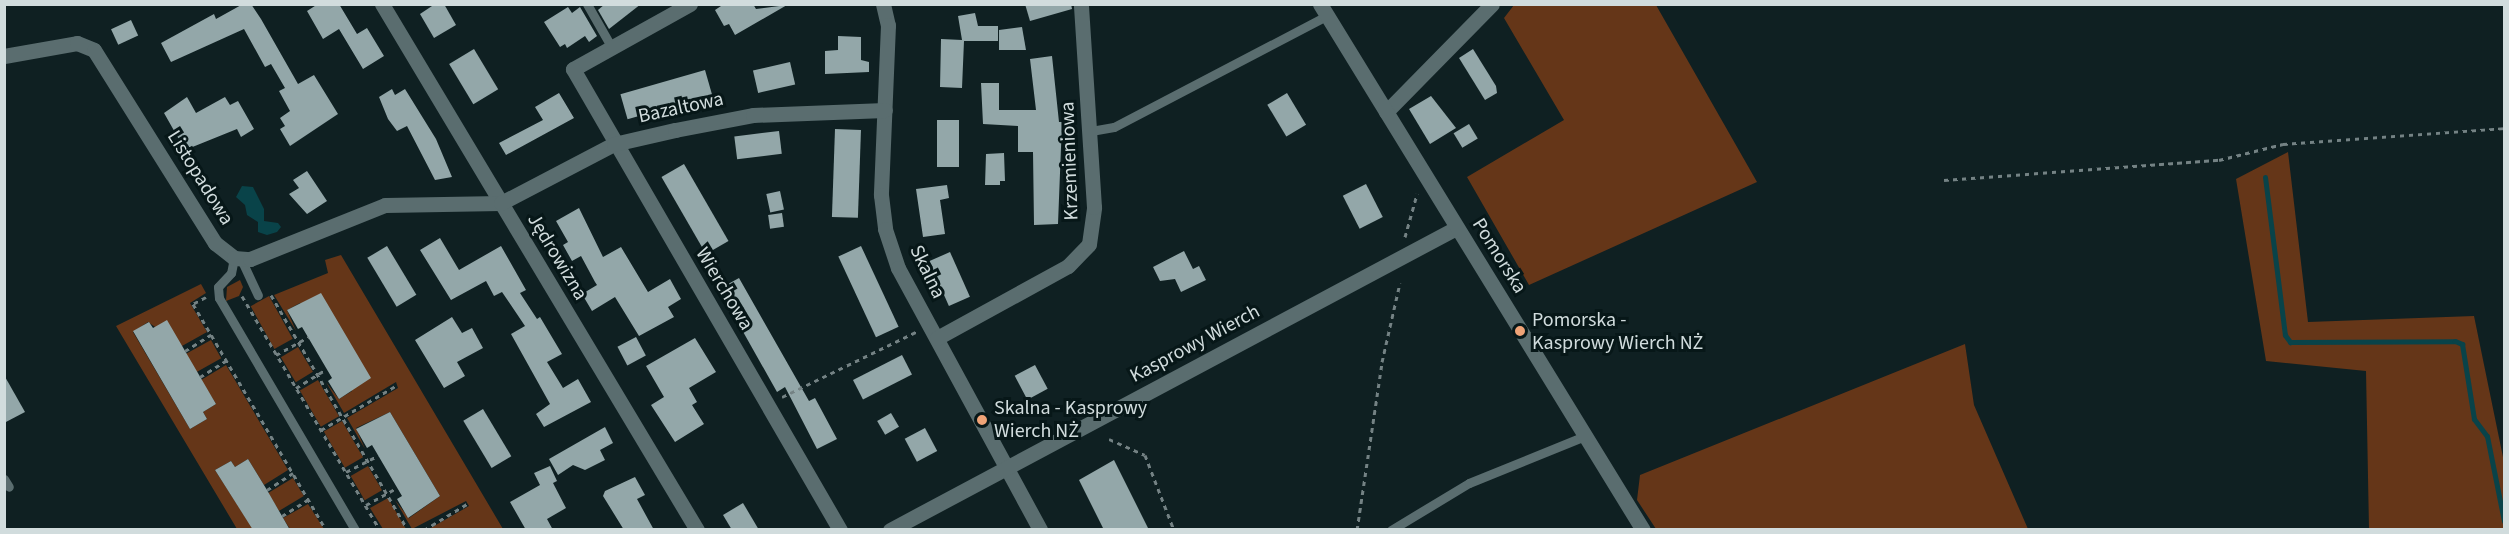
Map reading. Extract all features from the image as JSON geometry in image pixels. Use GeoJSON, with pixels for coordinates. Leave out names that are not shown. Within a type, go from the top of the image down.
{"type":"FeatureCollection","features":[{"type":"Feature","properties":{"kind":"street","name":"Jędrowizna"},"geometry":{"type":"LineString","coordinates":[[382,4],[697,530]]}},
{"type":"Feature","properties":{"kind":"street"},"geometry":{"type":"LineString","coordinates":[[612,48],[690,4]]}},
{"type":"Feature","properties":{"kind":"street","name":"Skalna"},"geometry":{"type":"LineString","coordinates":[[883,4],[888,26],[881,195],[885,229],[898,268],[1009,467],[1041,530]]}},
{"type":"Feature","properties":{"kind":"street","name":"Krzemieniowa"},"geometry":{"type":"LineString","coordinates":[[937,338],[1068,266],[1086,250],[1094,220],[1091,131],[1081,4]]}},
{"type":"Feature","properties":{"kind":"street"},"geometry":{"type":"LineString","coordinates":[[1386,112],[1417,84],[1492,4]]}},
{"type":"Feature","properties":{"kind":"street","name":"Pomorska"},"geometry":{"type":"LineString","coordinates":[[1323,10],[1643,530]]}},
{"type":"Feature","properties":{"kind":"street","name":"Listopadowa"},"geometry":{"type":"LineString","coordinates":[[4,56],[77,43],[94,50],[195,216],[215,243],[238,259]]}},
{"type":"Feature","properties":{"kind":"street","name":"Wierchowa"},"geometry":{"type":"LineString","coordinates":[[612,48],[573,69],[614,144],[840,530]]}},
{"type":"Feature","properties":{"kind":"street","name":"Bazaltowa"},"geometry":{"type":"LineString","coordinates":[[501,203],[614,144],[753,115],[885,110]]}},
{"type":"Feature","properties":{"kind":"street"},"geometry":{"type":"LineString","coordinates":[[238,259],[250,260],[385,205],[501,203]]}},
{"type":"Feature","properties":{"kind":"street","name":"Kasprowy Wierch"},"geometry":{"type":"LineString","coordinates":[[890,530],[1456,228]]}},
{"type":"Feature","properties":{"kind":"lane"},"geometry":{"type":"LineString","coordinates":[[586,4],[612,48]]}},
{"type":"Feature","properties":{"kind":"lane"},"geometry":{"type":"LineString","coordinates":[[1091,131],[1114,127],[1323,10]]}},
{"type":"Feature","properties":{"kind":"lane"},"geometry":{"type":"LineString","coordinates":[[238,259],[218,290],[224,306],[355,530]]}},
{"type":"Feature","properties":{"kind":"lane"},"geometry":{"type":"LineString","coordinates":[[238,259],[258,295]]}},
{"type":"Feature","properties":{"kind":"lane"},"geometry":{"type":"LineString","coordinates":[[1391,530],[1469,483],[1585,436]]}},
{"type":"Feature","properties":{"kind":"path"},"geometry":{"type":"LineString","coordinates":[[1944,180],[2219,160],[2283,144],[2505,128]]}},
{"type":"Feature","properties":{"kind":"path"},"geometry":{"type":"LineString","coordinates":[[1404,240],[1418,190],[1424,197]]}},
{"type":"Feature","properties":{"kind":"path"},"geometry":{"type":"LineString","coordinates":[[1357,530],[1382,362],[1400,283]]}},
{"type":"Feature","properties":{"kind":"path"},"geometry":{"type":"LineString","coordinates":[[218,290],[193,304],[326,530]]}},
{"type":"Feature","properties":{"kind":"path"},"geometry":{"type":"LineString","coordinates":[[224,306],[242,296],[246,290]]}},
{"type":"Feature","properties":{"kind":"path"},"geometry":{"type":"LineString","coordinates":[[269,291],[408,530]]}},
{"type":"Feature","properties":{"kind":"path"},"geometry":{"type":"LineString","coordinates":[[242,296],[380,530]]}},
{"type":"Feature","properties":{"kind":"path"},"geometry":{"type":"LineString","coordinates":[[773,402],[921,329]]}},
{"type":"Feature","properties":{"kind":"path"},"geometry":{"type":"LineString","coordinates":[[184,351],[211,335]]}},
{"type":"Feature","properties":{"kind":"path"},"geometry":{"type":"LineString","coordinates":[[276,355],[308,337]]}},
{"type":"Feature","properties":{"kind":"path"},"geometry":{"type":"LineString","coordinates":[[200,377],[226,361]]}},
{"type":"Feature","properties":{"kind":"path"},"geometry":{"type":"LineString","coordinates":[[296,388],[327,369]]}},
{"type":"Feature","properties":{"kind":"path"},"geometry":{"type":"LineString","coordinates":[[321,430],[397,385]]}},
{"type":"Feature","properties":{"kind":"path"},"geometry":{"type":"LineString","coordinates":[[1109,439],[1145,455],[1174,530]]}},
{"type":"Feature","properties":{"kind":"path"},"geometry":{"type":"LineString","coordinates":[[346,472],[378,456]]}},
{"type":"Feature","properties":{"kind":"path"},"geometry":{"type":"LineString","coordinates":[[267,490],[293,473]]}},
{"type":"Feature","properties":{"kind":"path"},"geometry":{"type":"LineString","coordinates":[[366,506],[397,488]]}},
{"type":"Feature","properties":{"kind":"path"},"geometry":{"type":"LineString","coordinates":[[282,516],[308,500]]}},
{"type":"Feature","properties":{"kind":"path"},"geometry":{"type":"LineString","coordinates":[[424,530],[467,504]]}},
{"type":"Feature","properties":{"kind":"shaded area"},"geometry":{"type":"Polygon","coordinates":[[[1514,5],[1656,5],[1757,182],[1529,285],[1467,177],[1564,120],[1504,18],[1514,5]]]}},
{"type":"Feature","properties":{"kind":"shaded area"},"geometry":{"type":"Polygon","coordinates":[[[2288,152],[2308,322],[2474,316],[2504,462],[2504,529],[2369,529],[2366,371],[2266,361],[2236,179],[2288,152]]]}},
{"type":"Feature","properties":{"kind":"shaded area"},"geometry":{"type":"Polygon","coordinates":[[[341,255],[503,529],[429,529],[469,506],[466,501],[412,529],[395,500],[409,518],[440,496],[390,412],[356,428],[365,449],[347,418],[398,388],[396,382],[344,413],[326,382],[339,399],[352,391],[300,303],[287,310],[296,331],[274,295],[328,273],[325,260],[341,255]]]}},
{"type":"Feature","properties":{"kind":"shaded area"},"geometry":{"type":"Polygon","coordinates":[[[240,280],[243,287],[239,296],[226,301],[227,287],[240,280]]]}},
{"type":"Feature","properties":{"kind":"shaded area"},"geometry":{"type":"Polygon","coordinates":[[[201,284],[206,293],[190,303],[207,332],[182,346],[148,322],[133,332],[190,429],[207,419],[203,412],[216,404],[201,380],[226,365],[288,470],[264,485],[248,459],[235,467],[231,461],[215,470],[253,529],[237,529],[116,326],[201,284]]]}},
{"type":"Feature","properties":{"kind":"shaded area"},"geometry":{"type":"Polygon","coordinates":[[[269,296],[293,339],[274,349],[251,306],[269,296]]]}},
{"type":"Feature","properties":{"kind":"shaded area"},"geometry":{"type":"Polygon","coordinates":[[[211,340],[221,358],[196,372],[186,354],[211,340]]]}},
{"type":"Feature","properties":{"kind":"shaded area"},"geometry":{"type":"Polygon","coordinates":[[[1965,344],[1974,405],[2028,529],[1656,529],[1637,500],[1640,475],[1965,344]]]}},
{"type":"Feature","properties":{"kind":"shaded area"},"geometry":{"type":"Polygon","coordinates":[[[298,347],[313,372],[296,382],[281,357],[298,347]]]}},
{"type":"Feature","properties":{"kind":"shaded area"},"geometry":{"type":"Polygon","coordinates":[[[318,380],[339,416],[321,427],[300,390],[318,380]]]}},
{"type":"Feature","properties":{"kind":"shaded area"},"geometry":{"type":"Polygon","coordinates":[[[342,421],[363,457],[345,468],[324,432],[342,421]]]}},
{"type":"Feature","properties":{"kind":"shaded area"},"geometry":{"type":"Polygon","coordinates":[[[368,466],[382,490],[365,500],[351,476],[368,466]]]}},
{"type":"Feature","properties":{"kind":"shaded area"},"geometry":{"type":"Polygon","coordinates":[[[293,478],[304,496],[279,511],[268,493],[293,478]]]}},
{"type":"Feature","properties":{"kind":"shaded area"},"geometry":{"type":"Polygon","coordinates":[[[388,498],[406,529],[383,529],[370,508],[388,498]]]}},
{"type":"Feature","properties":{"kind":"shaded area"},"geometry":{"type":"Polygon","coordinates":[[[308,504],[324,529],[290,529],[283,518],[308,504]]]}},
{"type":"Feature","properties":{"kind":"water"},"geometry":{"type":"Polygon","coordinates":[[[242,186],[253,187],[264,209],[264,221],[278,223],[281,227],[277,232],[267,235],[258,232],[258,222],[247,215],[245,205],[236,197],[242,186]]]}},
{"type":"Feature","properties":{"kind":"building"},"geometry":{"type":"Polygon","coordinates":[[[243,4],[251,4],[298,84],[314,75],[338,114],[290,146],[280,129],[285,126],[280,118],[290,111],[279,91],[285,88],[271,64],[265,67],[244,29],[171,62],[161,43],[214,14],[216,19],[243,4]]]}},
{"type":"Feature","properties":{"kind":"building"},"geometry":{"type":"Polygon","coordinates":[[[318,4],[339,4],[357,34],[367,28],[384,56],[363,69],[339,29],[323,39],[307,11],[318,4]]]}},
{"type":"Feature","properties":{"kind":"building"},"geometry":{"type":"Polygon","coordinates":[[[435,4],[444,4],[456,25],[434,38],[420,14],[435,4]]]}},
{"type":"Feature","properties":{"kind":"building"},"geometry":{"type":"Polygon","coordinates":[[[605,4],[641,4],[609,29],[598,10],[605,4]]]}},
{"type":"Feature","properties":{"kind":"building"},"geometry":{"type":"Polygon","coordinates":[[[724,4],[753,4],[756,9],[787,5],[735,35],[729,24],[724,26],[715,10],[724,4]]]}},
{"type":"Feature","properties":{"kind":"building"},"geometry":{"type":"Polygon","coordinates":[[[1025,4],[1071,4],[1072,9],[1030,21],[1025,4]]]}},
{"type":"Feature","properties":{"kind":"building"},"geometry":{"type":"Polygon","coordinates":[[[568,7],[572,13],[580,7],[597,36],[589,42],[585,36],[567,48],[565,44],[560,47],[544,22],[568,7]]]}},
{"type":"Feature","properties":{"kind":"building"},"geometry":{"type":"Polygon","coordinates":[[[975,13],[978,26],[998,26],[998,41],[964,41],[962,88],[940,87],[941,39],[962,40],[958,16],[975,13]]]}},
{"type":"Feature","properties":{"kind":"building"},"geometry":{"type":"Polygon","coordinates":[[[131,20],[138,35],[118,45],[111,29],[131,20]]]}},
{"type":"Feature","properties":{"kind":"building"},"geometry":{"type":"Polygon","coordinates":[[[1022,27],[1026,50],[999,50],[999,30],[1022,27]]]}},
{"type":"Feature","properties":{"kind":"building"},"geometry":{"type":"Polygon","coordinates":[[[838,36],[861,37],[861,60],[869,62],[869,72],[825,74],[825,51],[838,50],[838,36]]]}},
{"type":"Feature","properties":{"kind":"building"},"geometry":{"type":"Polygon","coordinates":[[[474,49],[498,89],[473,104],[449,64],[474,49]]]}},
{"type":"Feature","properties":{"kind":"building"},"geometry":{"type":"Polygon","coordinates":[[[1473,49],[1496,86],[1497,93],[1485,100],[1459,58],[1473,49]]]}},
{"type":"Feature","properties":{"kind":"building"},"geometry":{"type":"Polygon","coordinates":[[[1052,56],[1059,122],[1062,122],[1058,224],[1034,225],[1033,152],[1018,152],[1018,126],[983,124],[981,83],[999,83],[999,110],[1036,110],[1030,59],[1052,56]]]}},
{"type":"Feature","properties":{"kind":"building"},"geometry":{"type":"Polygon","coordinates":[[[790,62],[795,84],[758,93],[753,71],[790,62]]]}},
{"type":"Feature","properties":{"kind":"building"},"geometry":{"type":"Polygon","coordinates":[[[705,70],[712,95],[628,119],[620,94],[705,70]]]}},
{"type":"Feature","properties":{"kind":"building"},"geometry":{"type":"Polygon","coordinates":[[[392,89],[395,95],[405,89],[436,139],[452,177],[435,180],[407,126],[397,131],[388,119],[379,97],[392,89]]]}},
{"type":"Feature","properties":{"kind":"building"},"geometry":{"type":"Polygon","coordinates":[[[559,93],[574,118],[506,155],[499,143],[543,120],[535,107],[559,93]]]}},
{"type":"Feature","properties":{"kind":"building"},"geometry":{"type":"Polygon","coordinates":[[[1287,93],[1306,125],[1286,137],[1267,105],[1287,93]]]}},
{"type":"Feature","properties":{"kind":"building"},"geometry":{"type":"Polygon","coordinates":[[[1431,96],[1456,128],[1430,144],[1409,109],[1431,96]]]}},
{"type":"Feature","properties":{"kind":"building"},"geometry":{"type":"Polygon","coordinates":[[[187,97],[196,113],[225,97],[230,105],[238,101],[254,129],[241,137],[237,129],[185,150],[164,113],[187,97]]]}},
{"type":"Feature","properties":{"kind":"building"},"geometry":{"type":"Polygon","coordinates":[[[937,120],[959,120],[959,167],[937,167],[937,120]]]}},
{"type":"Feature","properties":{"kind":"building"},"geometry":{"type":"Polygon","coordinates":[[[1469,124],[1478,139],[1462,148],[1454,133],[1469,124]]]}},
{"type":"Feature","properties":{"kind":"building"},"geometry":{"type":"Polygon","coordinates":[[[835,129],[861,130],[858,218],[832,217],[835,129]]]}},
{"type":"Feature","properties":{"kind":"building"},"geometry":{"type":"Polygon","coordinates":[[[779,131],[782,154],[737,159],[734,136],[779,131]]]}},
{"type":"Feature","properties":{"kind":"building"},"geometry":{"type":"Polygon","coordinates":[[[1004,153],[1005,181],[1000,181],[1000,185],[985,185],[986,154],[1004,153]]]}},
{"type":"Feature","properties":{"kind":"building"},"geometry":{"type":"Polygon","coordinates":[[[684,164],[729,241],[706,254],[661,177],[684,164]]]}},
{"type":"Feature","properties":{"kind":"building"},"geometry":{"type":"Polygon","coordinates":[[[307,171],[327,201],[307,214],[289,194],[299,188],[293,180],[307,171]]]}},
{"type":"Feature","properties":{"kind":"building"},"geometry":{"type":"Polygon","coordinates":[[[1366,184],[1383,217],[1360,229],[1343,196],[1366,184]]]}},
{"type":"Feature","properties":{"kind":"building"},"geometry":{"type":"Polygon","coordinates":[[[947,185],[949,198],[940,200],[945,234],[923,237],[916,189],[947,185]]]}},
{"type":"Feature","properties":{"kind":"building"},"geometry":{"type":"Polygon","coordinates":[[[780,191],[784,210],[770,212],[766,194],[780,191]]]}},
{"type":"Feature","properties":{"kind":"building"},"geometry":{"type":"Polygon","coordinates":[[[579,208],[603,257],[621,247],[648,292],[670,279],[681,299],[668,307],[674,317],[639,336],[615,297],[592,311],[582,294],[597,285],[581,256],[572,261],[563,245],[568,242],[556,221],[579,208]]]}},
{"type":"Feature","properties":{"kind":"building"},"geometry":{"type":"Polygon","coordinates":[[[782,213],[784,227],[770,229],[768,215],[782,213]]]}},
{"type":"Feature","properties":{"kind":"building"},"geometry":{"type":"Polygon","coordinates":[[[440,238],[459,270],[501,246],[526,290],[520,293],[537,319],[540,317],[562,354],[547,362],[563,388],[578,379],[591,402],[544,427],[536,414],[550,404],[511,334],[525,326],[502,292],[494,296],[486,281],[451,300],[420,250],[440,238]]]}},
{"type":"Feature","properties":{"kind":"building"},"geometry":{"type":"Polygon","coordinates":[[[387,246],[416,295],[397,307],[367,258],[387,246]]]}},
{"type":"Feature","properties":{"kind":"building"},"geometry":{"type":"Polygon","coordinates":[[[861,246],[899,327],[876,337],[838,257],[861,246]]]}},
{"type":"Feature","properties":{"kind":"building"},"geometry":{"type":"Polygon","coordinates":[[[1184,251],[1193,269],[1199,266],[1206,280],[1181,292],[1175,279],[1160,281],[1153,267],[1184,251]]]}},
{"type":"Feature","properties":{"kind":"building"},"geometry":{"type":"Polygon","coordinates":[[[950,252],[970,297],[949,306],[929,261],[950,252]]]}},
{"type":"Feature","properties":{"kind":"building"},"geometry":{"type":"Polygon","coordinates":[[[739,278],[809,401],[815,398],[837,439],[817,449],[785,387],[777,392],[719,289],[739,278]]]}},
{"type":"Feature","properties":{"kind":"building"},"geometry":{"type":"Polygon","coordinates":[[[321,293],[371,378],[339,399],[328,381],[332,378],[302,327],[298,329],[287,310],[321,293]]]}},
{"type":"Feature","properties":{"kind":"building"},"geometry":{"type":"Polygon","coordinates":[[[452,317],[462,333],[472,328],[483,348],[457,362],[465,376],[444,388],[415,340],[452,317]]]}},
{"type":"Feature","properties":{"kind":"building"},"geometry":{"type":"Polygon","coordinates":[[[167,320],[216,404],[203,412],[207,419],[190,429],[133,331],[149,322],[153,328],[167,320]]]}},
{"type":"Feature","properties":{"kind":"building"},"geometry":{"type":"Polygon","coordinates":[[[636,337],[646,356],[627,365],[617,347],[636,337]]]}},
{"type":"Feature","properties":{"kind":"building"},"geometry":{"type":"Polygon","coordinates":[[[695,338],[716,372],[689,388],[697,402],[692,405],[704,424],[675,442],[651,405],[664,397],[646,366],[695,338]]]}},
{"type":"Feature","properties":{"kind":"building"},"geometry":{"type":"Polygon","coordinates":[[[902,355],[912,375],[863,400],[853,380],[902,355]]]}},
{"type":"Feature","properties":{"kind":"building"},"geometry":{"type":"Polygon","coordinates":[[[1035,365],[1048,389],[1027,400],[1015,376],[1035,365]]]}},
{"type":"Feature","properties":{"kind":"building"},"geometry":{"type":"Polygon","coordinates":[[[4,375],[25,412],[4,423],[4,375]]]}},
{"type":"Feature","properties":{"kind":"building"},"geometry":{"type":"Polygon","coordinates":[[[483,409],[511,456],[492,468],[463,421],[483,409]]]}},
{"type":"Feature","properties":{"kind":"building"},"geometry":{"type":"Polygon","coordinates":[[[390,412],[440,496],[408,518],[397,499],[402,496],[372,445],[367,448],[356,429],[390,412]]]}},
{"type":"Feature","properties":{"kind":"building"},"geometry":{"type":"Polygon","coordinates":[[[891,413],[899,427],[885,435],[877,421],[891,413]]]}},
{"type":"Feature","properties":{"kind":"building"},"geometry":{"type":"Polygon","coordinates":[[[605,427],[613,443],[600,450],[605,460],[585,470],[573,465],[558,475],[549,459],[605,427]]]}},
{"type":"Feature","properties":{"kind":"building"},"geometry":{"type":"Polygon","coordinates":[[[925,428],[937,451],[917,462],[905,439],[925,428]]]}},
{"type":"Feature","properties":{"kind":"building"},"geometry":{"type":"Polygon","coordinates":[[[248,459],[290,530],[253,530],[215,470],[231,461],[235,467],[248,459]]]}},
{"type":"Feature","properties":{"kind":"building"},"geometry":{"type":"Polygon","coordinates":[[[1114,460],[1149,530],[1104,530],[1079,480],[1114,460]]]}},
{"type":"Feature","properties":{"kind":"building"},"geometry":{"type":"Polygon","coordinates":[[[550,466],[557,481],[553,483],[566,508],[547,519],[553,530],[526,530],[510,502],[540,485],[534,473],[550,466]]]}},
{"type":"Feature","properties":{"kind":"building"},"geometry":{"type":"Polygon","coordinates":[[[635,477],[645,495],[637,499],[654,530],[624,530],[603,496],[605,491],[635,477]]]}},
{"type":"Feature","properties":{"kind":"building"},"geometry":{"type":"Polygon","coordinates":[[[743,503],[759,530],[732,530],[723,515],[743,503]]]}},
{"type":"Feature","properties":{"kind":"waterway"},"geometry":{"type":"LineString","coordinates":[[2265,177],[2285,335],[2290,342],[2455,341],[2462,344],[2474,419],[2487,436],[2504,521]]}},
{"type":"Feature","properties":{"kind":"place","name":"Pomorska - Kasprowy Wierch NŻ"},"geometry":{"type":"Point","coordinates":[1520,331]}},
{"type":"Feature","properties":{"kind":"place","name":"Skalna - Kasprowy Wierch NŻ"},"geometry":{"type":"Point","coordinates":[982,420]}}]}
